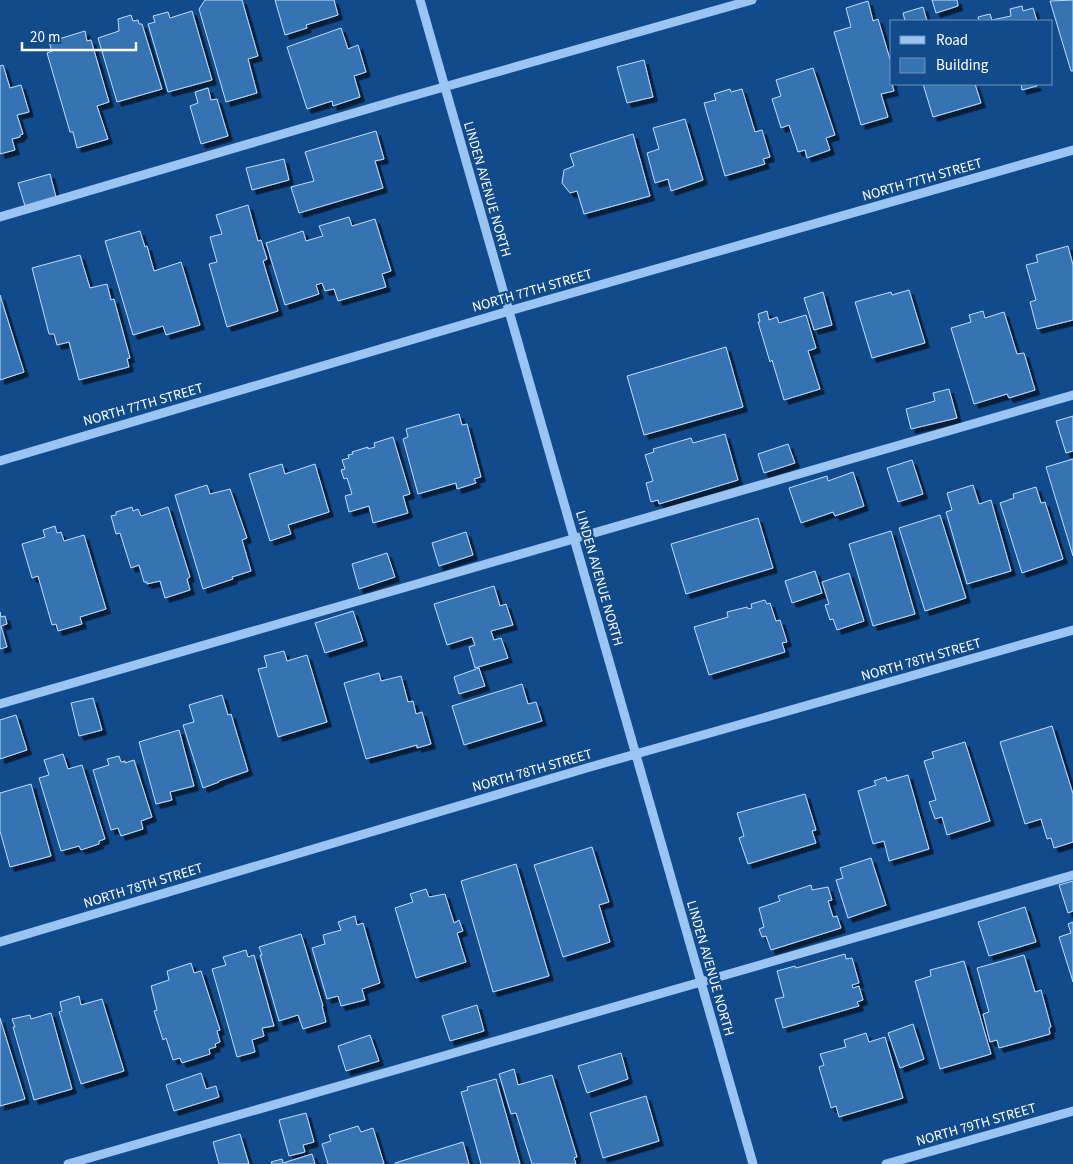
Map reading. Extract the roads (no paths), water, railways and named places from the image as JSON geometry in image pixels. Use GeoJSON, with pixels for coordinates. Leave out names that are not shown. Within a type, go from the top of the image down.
{"type":"FeatureCollection","features":[{"type":"Feature","properties":{"kind":"street","name":"LINDEN AVENUE NORTH"},"geometry":{"type":"LineString","coordinates":[[420,0],[753,1164]]}},
{"type":"Feature","properties":{"kind":"street"},"geometry":{"type":"LineString","coordinates":[[0,217],[445,87],[752,0]]}},
{"type":"Feature","properties":{"kind":"street","name":"NORTH 77TH STREET"},"geometry":{"type":"LineString","coordinates":[[0,461],[509,311],[1073,150]]}},
{"type":"Feature","properties":{"kind":"street"},"geometry":{"type":"LineString","coordinates":[[0,704],[1073,395]]}},
{"type":"Feature","properties":{"kind":"street","name":"NORTH 78TH STREET"},"geometry":{"type":"LineString","coordinates":[[0,942],[636,754],[1073,630]]}},
{"type":"Feature","properties":{"kind":"street"},"geometry":{"type":"LineString","coordinates":[[68,1164],[1073,875]]}},
{"type":"Feature","properties":{"kind":"street","name":"NORTH 79TH STREET"},"geometry":{"type":"LineString","coordinates":[[886,1164],[1073,1111]]}}]}
